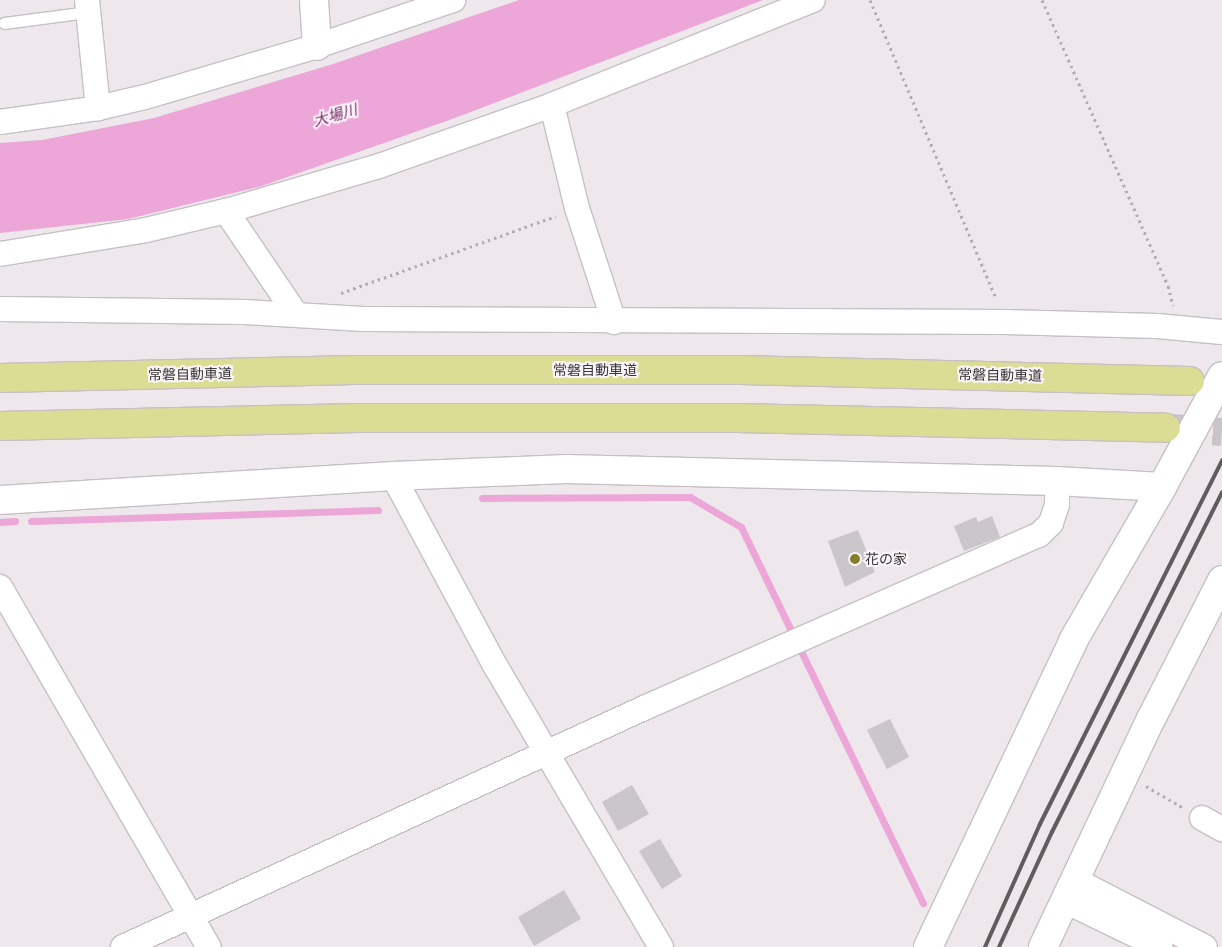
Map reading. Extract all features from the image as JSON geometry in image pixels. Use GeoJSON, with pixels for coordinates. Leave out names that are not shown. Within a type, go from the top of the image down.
{"type":"FeatureCollection","features":[{"type":"Feature","properties":{"kind":"highway","name":"常磐自動車道"},"geometry":{"type":"LineString","coordinates":[[0,378],[354,370],[741,370],[1190,381]]}},
{"type":"Feature","properties":{"kind":"highway"},"geometry":{"type":"LineString","coordinates":[[0,426],[357,418],[738,418],[1166,428]]}},
{"type":"Feature","properties":{"kind":"street"},"geometry":{"type":"LineString","coordinates":[[314,0],[318,46]]}},
{"type":"Feature","properties":{"kind":"street"},"geometry":{"type":"LineString","coordinates":[[0,122],[98,108],[318,46],[453,0]]}},
{"type":"Feature","properties":{"kind":"street"},"geometry":{"type":"LineString","coordinates":[[0,254],[146,230],[226,211],[379,166],[552,105],[814,0]]}},
{"type":"Feature","properties":{"kind":"street"},"geometry":{"type":"LineString","coordinates":[[87,6],[98,108]]}},
{"type":"Feature","properties":{"kind":"street"},"geometry":{"type":"LineString","coordinates":[[552,105],[577,208],[614,322]]}},
{"type":"Feature","properties":{"kind":"street"},"geometry":{"type":"LineString","coordinates":[[226,211],[294,313]]}},
{"type":"Feature","properties":{"kind":"street"},"geometry":{"type":"LineString","coordinates":[[0,309],[294,313],[363,319],[614,322],[1005,322],[1157,326],[1179,330],[1222,332]]}},
{"type":"Feature","properties":{"kind":"street"},"geometry":{"type":"LineString","coordinates":[[928,947],[1074,639],[1162,487],[1222,376]]}},
{"type":"Feature","properties":{"kind":"street"},"geometry":{"type":"LineString","coordinates":[[0,500],[393,476],[566,469],[1057,480],[1162,487]]}},
{"type":"Feature","properties":{"kind":"street"},"geometry":{"type":"LineString","coordinates":[[393,476],[496,667],[661,947]]}},
{"type":"Feature","properties":{"kind":"street"},"geometry":{"type":"LineString","coordinates":[[124,947],[777,649],[1039,535],[1051,523],[1057,505],[1057,480]]}},
{"type":"Feature","properties":{"kind":"street"},"geometry":{"type":"LineString","coordinates":[[1043,947],[1151,719],[1222,580]]}},
{"type":"Feature","properties":{"kind":"street"},"geometry":{"type":"LineString","coordinates":[[0,587],[209,947]]}},
{"type":"Feature","properties":{"kind":"street"},"geometry":{"type":"LineString","coordinates":[[1070,891],[1160,947]]}},
{"type":"Feature","properties":{"kind":"street"},"geometry":{"type":"LineString","coordinates":[[1070,891],[1205,947]]}},
{"type":"Feature","properties":{"kind":"lane"},"geometry":{"type":"LineString","coordinates":[[4,23],[87,6]]}},
{"type":"Feature","properties":{"kind":"path"},"geometry":{"type":"LineString","coordinates":[[870,0],[1005,322]]}},
{"type":"Feature","properties":{"kind":"path"},"geometry":{"type":"LineString","coordinates":[[1042,0],[1168,286],[1179,330]]}},
{"type":"Feature","properties":{"kind":"path"},"geometry":{"type":"LineString","coordinates":[[336,296],[577,208]]}},
{"type":"Feature","properties":{"kind":"path"},"geometry":{"type":"LineString","coordinates":[[1146,786],[1212,824]]}},
{"type":"Feature","properties":{"kind":"water","name":"大場川"},"geometry":{"type":"Polygon","coordinates":[[[519,0],[763,0],[455,118],[262,186],[128,219],[0,233],[0,143],[42,140],[154,118],[333,64],[519,0]]]}},
{"type":"Feature","properties":{"kind":"building"},"geometry":{"type":"Polygon","coordinates":[[[992,516],[1000,537],[964,551],[954,526],[976,517],[978,522],[992,516]]]}},
{"type":"Feature","properties":{"kind":"building"},"geometry":{"type":"Polygon","coordinates":[[[858,530],[875,572],[845,587],[828,541],[858,530]]]}},
{"type":"Feature","properties":{"kind":"building"},"geometry":{"type":"Polygon","coordinates":[[[890,719],[909,757],[887,769],[867,730],[890,719]]]}},
{"type":"Feature","properties":{"kind":"building"},"geometry":{"type":"Polygon","coordinates":[[[632,785],[649,814],[618,831],[602,802],[632,785]]]}},
{"type":"Feature","properties":{"kind":"building"},"geometry":{"type":"Polygon","coordinates":[[[660,839],[682,876],[662,889],[639,851],[660,839]]]}},
{"type":"Feature","properties":{"kind":"building"},"geometry":{"type":"Polygon","coordinates":[[[564,890],[581,919],[534,946],[518,917],[564,890]]]}},
{"type":"Feature","properties":{"kind":"waterway"},"geometry":{"type":"LineString","coordinates":[[482,498],[690,497],[741,527],[923,903]]}},
{"type":"Feature","properties":{"kind":"waterway"},"geometry":{"type":"LineString","coordinates":[[31,521],[378,510]]}},
{"type":"Feature","properties":{"kind":"waterway"},"geometry":{"type":"LineString","coordinates":[[0,522],[15,521]]}},
{"type":"Feature","properties":{"kind":"tunnel"},"geometry":{"type":"LineString","coordinates":[[1171,428],[1222,432]]}},
{"type":"Feature","properties":{"kind":"railway"},"geometry":{"type":"LineString","coordinates":[[985,947],[1040,824],[1222,460]]}},
{"type":"Feature","properties":{"kind":"railway"},"geometry":{"type":"LineString","coordinates":[[999,947],[1052,832],[1222,492]]}},
{"type":"Feature","properties":{"kind":"place","name":"花の家"},"geometry":{"type":"Point","coordinates":[855,559]}}]}
